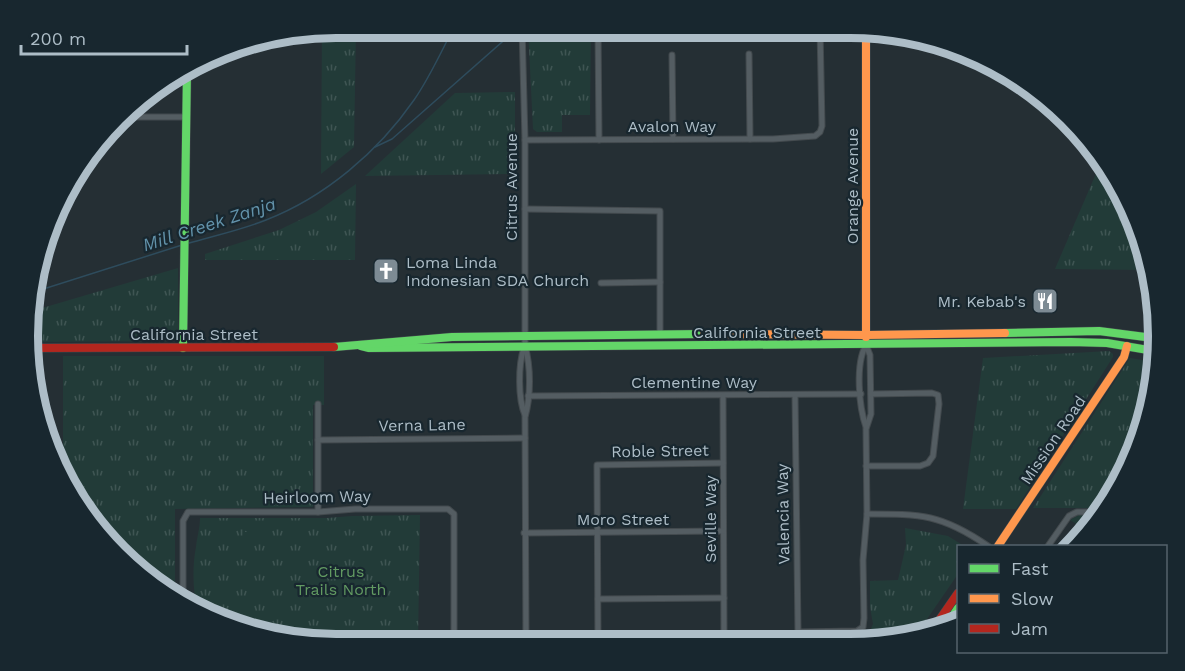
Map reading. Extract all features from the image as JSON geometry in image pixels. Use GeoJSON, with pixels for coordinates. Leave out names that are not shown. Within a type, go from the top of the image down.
{"type":"FeatureCollection","features":[{"type":"Feature","properties":{"kind":"main road","name":"Orange Avenue"},"geometry":{"type":"LineString","coordinates":[[866,38],[866,345]]}},
{"type":"Feature","properties":{"kind":"main road"},"geometry":{"type":"LineString","coordinates":[[183,348],[187,77]]}},
{"type":"Feature","properties":{"kind":"main road"},"geometry":{"type":"LineString","coordinates":[[1062,332],[1063,343]]}},
{"type":"Feature","properties":{"kind":"main road","name":"California Street"},"geometry":{"type":"LineString","coordinates":[[359,346],[369,343],[452,337],[660,334],[866,335],[1113,332],[1148,337]]}},
{"type":"Feature","properties":{"kind":"main road","name":"California Street"},"geometry":{"type":"LineString","coordinates":[[38,348],[1096,343],[1147,350]]}},
{"type":"Feature","properties":{"kind":"main road","name":"Mission Road"},"geometry":{"type":"LineString","coordinates":[[999,545],[1124,357],[1127,346]]}},
{"type":"Feature","properties":{"kind":"main road"},"geometry":{"type":"LineString","coordinates":[[940,619],[957,594]]}},
{"type":"Feature","properties":{"kind":"street","name":"Citrus Avenue"},"geometry":{"type":"LineString","coordinates":[[522,38],[525,140],[525,346],[528,357],[524,533],[526,634]]}},
{"type":"Feature","properties":{"kind":"street"},"geometry":{"type":"LineString","coordinates":[[598,38],[599,140]]}},
{"type":"Feature","properties":{"kind":"street","name":"Avalon Way"},"geometry":{"type":"LineString","coordinates":[[525,140],[750,139],[818,135],[822,126],[820,38]]}},
{"type":"Feature","properties":{"kind":"street"},"geometry":{"type":"LineString","coordinates":[[749,54],[750,139]]}},
{"type":"Feature","properties":{"kind":"street"},"geometry":{"type":"LineString","coordinates":[[672,56],[673,139]]}},
{"type":"Feature","properties":{"kind":"street"},"geometry":{"type":"LineString","coordinates":[[133,117],[186,117]]}},
{"type":"Feature","properties":{"kind":"street"},"geometry":{"type":"LineString","coordinates":[[525,209],[660,211],[660,334]]}},
{"type":"Feature","properties":{"kind":"street"},"geometry":{"type":"LineString","coordinates":[[601,283],[660,282]]}},
{"type":"Feature","properties":{"kind":"street","name":"Orange Avenue"},"geometry":{"type":"LineString","coordinates":[[863,627],[863,560],[867,514],[866,429],[861,412],[860,355],[866,345]]}},
{"type":"Feature","properties":{"kind":"street","name":"Orange Avenue"},"geometry":{"type":"LineString","coordinates":[[866,345],[870,355],[871,394],[871,414],[866,429]]}},
{"type":"Feature","properties":{"kind":"street","name":"Citrus Avenue"},"geometry":{"type":"LineString","coordinates":[[525,346],[521,357],[521,406],[525,417]]}},
{"type":"Feature","properties":{"kind":"street"},"geometry":{"type":"LineString","coordinates":[[866,466],[920,466],[928,463],[933,456],[939,404],[938,395],[932,393],[871,394]]}},
{"type":"Feature","properties":{"kind":"street","name":"Clementine Way"},"geometry":{"type":"LineString","coordinates":[[528,396],[861,394]]}},
{"type":"Feature","properties":{"kind":"street","name":"Valencia Way"},"geometry":{"type":"LineString","coordinates":[[795,395],[798,632],[857,631],[863,627]]}},
{"type":"Feature","properties":{"kind":"street","name":"Seville Way"},"geometry":{"type":"LineString","coordinates":[[723,396],[724,634]]}},
{"type":"Feature","properties":{"kind":"street"},"geometry":{"type":"LineString","coordinates":[[318,404],[318,512]]}},
{"type":"Feature","properties":{"kind":"street","name":"Verna Lane"},"geometry":{"type":"LineString","coordinates":[[318,440],[525,438]]}},
{"type":"Feature","properties":{"kind":"street","name":"Roble Street"},"geometry":{"type":"LineString","coordinates":[[597,533],[597,465],[723,463]]}},
{"type":"Feature","properties":{"kind":"street","name":"Heirloom Way"},"geometry":{"type":"LineString","coordinates":[[183,592],[183,521],[188,512],[451,510],[454,514],[454,634]]}},
{"type":"Feature","properties":{"kind":"street"},"geometry":{"type":"LineString","coordinates":[[1049,545],[1069,516],[1077,512],[1089,512]]}},
{"type":"Feature","properties":{"kind":"street"},"geometry":{"type":"LineString","coordinates":[[867,514],[930,517],[953,524],[986,545]]}},
{"type":"Feature","properties":{"kind":"street","name":"Moro Street"},"geometry":{"type":"LineString","coordinates":[[524,533],[723,531]]}},
{"type":"Feature","properties":{"kind":"street"},"geometry":{"type":"LineString","coordinates":[[597,533],[598,634]]}},
{"type":"Feature","properties":{"kind":"street"},"geometry":{"type":"LineString","coordinates":[[598,598],[724,598]]}},
{"type":"Feature","properties":{"kind":"green space"},"geometry":{"type":"Polygon","coordinates":[[[322,38],[356,38],[354,147],[321,174],[322,38]]]}},
{"type":"Feature","properties":{"kind":"green space"},"geometry":{"type":"Polygon","coordinates":[[[529,38],[591,38],[590,115],[562,115],[562,132],[537,132],[533,129],[529,38]]]}},
{"type":"Feature","properties":{"kind":"green space"},"geometry":{"type":"Polygon","coordinates":[[[515,92],[515,174],[365,176],[455,93],[515,92]]]}},
{"type":"Feature","properties":{"kind":"green space"},"geometry":{"type":"Polygon","coordinates":[[[1097,171],[1125,221],[1140,270],[1055,269],[1097,171]]]}},
{"type":"Feature","properties":{"kind":"green space"},"geometry":{"type":"Polygon","coordinates":[[[356,184],[355,260],[205,260],[205,254],[279,230],[316,212],[356,184]]]}},
{"type":"Feature","properties":{"kind":"green space"},"geometry":{"type":"Polygon","coordinates":[[[178,268],[178,332],[173,341],[38,342],[39,309],[178,268]]]}},
{"type":"Feature","properties":{"kind":"green space"},"geometry":{"type":"Polygon","coordinates":[[[1109,351],[1113,357],[1016,509],[963,509],[983,358],[1109,351]]]}},
{"type":"Feature","properties":{"kind":"green space"},"geometry":{"type":"Polygon","coordinates":[[[63,356],[324,356],[324,405],[313,405],[313,507],[175,509],[175,586],[139,560],[111,532],[77,484],[63,456],[63,356]]]}},
{"type":"Feature","properties":{"kind":"green space"},"geometry":{"type":"Polygon","coordinates":[[[1130,358],[1146,361],[1142,394],[1132,431],[1117,467],[1092,508],[1033,508],[1130,358]]]}},
{"type":"Feature","properties":{"kind":"green space","name":"Citrus Trails North"},"geometry":{"type":"Polygon","coordinates":[[[420,515],[418,634],[336,634],[277,628],[240,618],[196,599],[194,570],[200,518],[420,515]]]}},
{"type":"Feature","properties":{"kind":"green space"},"geometry":{"type":"Polygon","coordinates":[[[1079,515],[1087,515],[1079,526],[1070,520],[1079,515]]]}},
{"type":"Feature","properties":{"kind":"green space"},"geometry":{"type":"Polygon","coordinates":[[[905,528],[948,536],[962,545],[957,545],[957,575],[924,624],[869,633],[873,624],[870,607],[870,581],[898,580],[906,545],[905,528]]]}},
{"type":"Feature","properties":{"kind":"green space"},"geometry":{"type":"Polygon","coordinates":[[[243,532],[253,532],[253,552],[243,552],[243,532]]]}},
{"type":"Feature","properties":{"kind":"waterway","name":"Mill Creek Zanja"},"geometry":{"type":"LineString","coordinates":[[186,244],[266,220],[309,199],[349,171],[400,119],[414,100],[448,38]]}},
{"type":"Feature","properties":{"kind":"waterway"},"geometry":{"type":"LineString","coordinates":[[375,147],[392,139],[507,38]]}},
{"type":"Feature","properties":{"kind":"waterway","name":"Mill Creek Zanja"},"geometry":{"type":"LineString","coordinates":[[41,290],[182,245]]}},
{"type":"Feature","properties":{"kind":"traffic: fast"},"geometry":{"type":"LineString","coordinates":[[183,348],[187,77]]}},
{"type":"Feature","properties":{"kind":"traffic: fast"},"geometry":{"type":"LineString","coordinates":[[1005,333],[1099,331],[1148,337]]}},
{"type":"Feature","properties":{"kind":"traffic: fast"},"geometry":{"type":"LineString","coordinates":[[334,347],[452,337],[704,334]]}},
{"type":"Feature","properties":{"kind":"traffic: fast"},"geometry":{"type":"LineString","coordinates":[[361,346],[369,348],[1071,342],[1107,343],[1147,350]]}},
{"type":"Feature","properties":{"kind":"traffic: fast"},"geometry":{"type":"LineString","coordinates":[[953,615],[957,610]]}},
{"type":"Feature","properties":{"kind":"traffic: slow"},"geometry":{"type":"LineString","coordinates":[[866,38],[866,337]]}},
{"type":"Feature","properties":{"kind":"traffic: slow"},"geometry":{"type":"LineString","coordinates":[[704,334],[1005,333]]}},
{"type":"Feature","properties":{"kind":"traffic: slow"},"geometry":{"type":"LineString","coordinates":[[999,545],[1124,357],[1127,346]]}},
{"type":"Feature","properties":{"kind":"traffic: jam"},"geometry":{"type":"LineString","coordinates":[[38,348],[334,347]]}},
{"type":"Feature","properties":{"kind":"traffic: jam"},"geometry":{"type":"LineString","coordinates":[[940,619],[957,594]]}},
{"type":"Feature","properties":{"kind":"place","name":"Loma Linda Indonesian SDA Church"},"geometry":{"type":"Point","coordinates":[386,271]}},
{"type":"Feature","properties":{"kind":"place","name":"Mr. Kebab's"},"geometry":{"type":"Point","coordinates":[1045,301]}}]}
